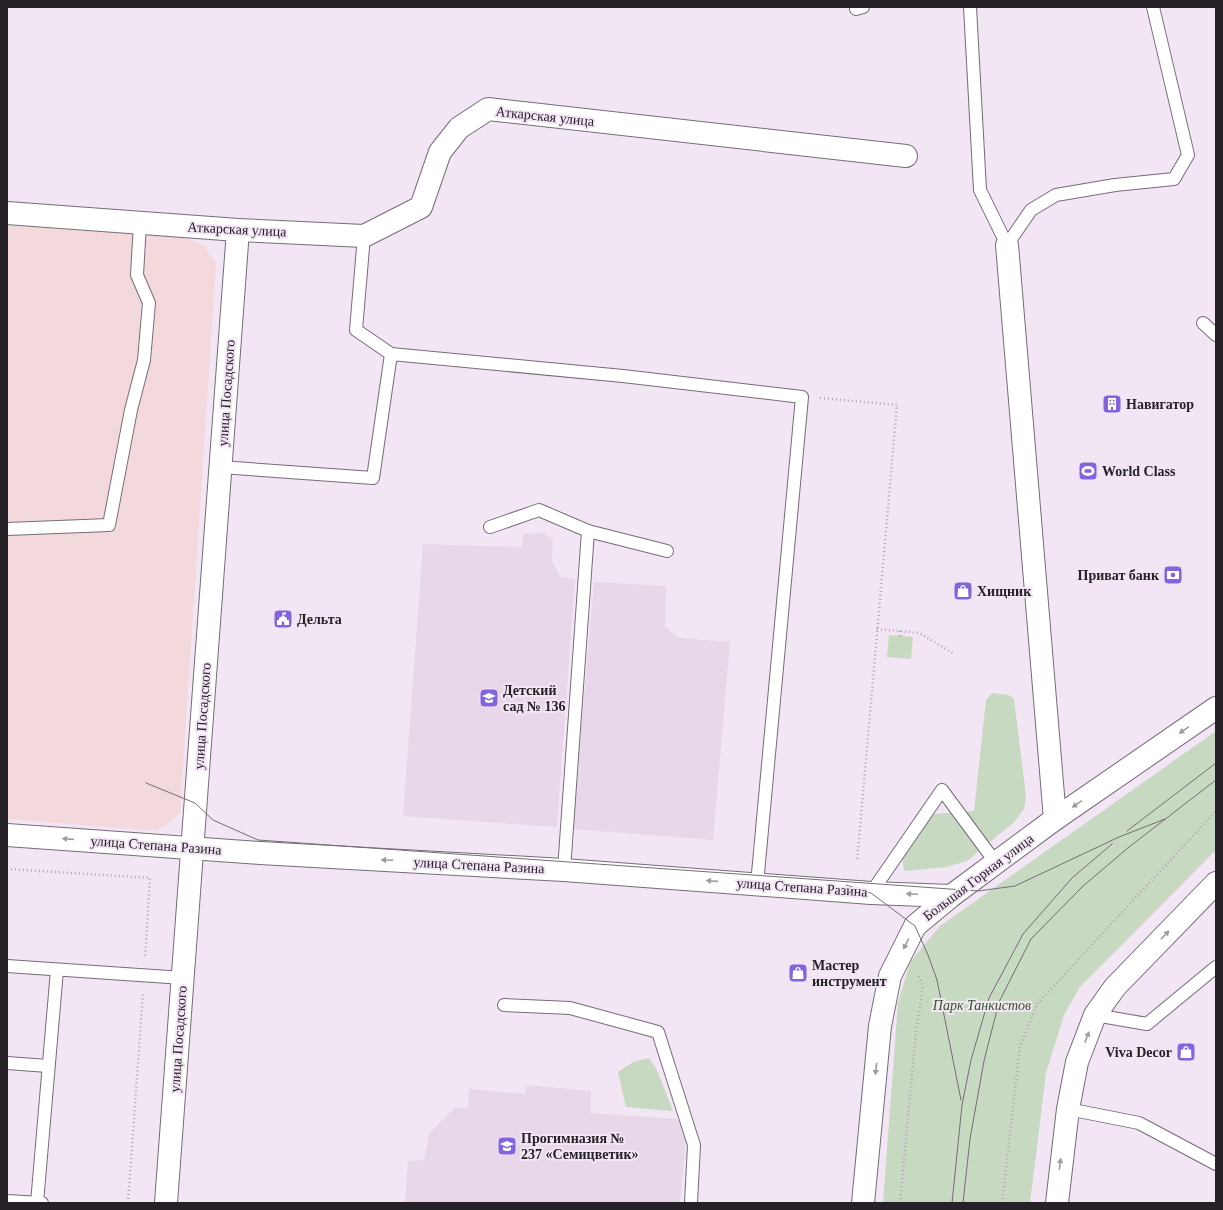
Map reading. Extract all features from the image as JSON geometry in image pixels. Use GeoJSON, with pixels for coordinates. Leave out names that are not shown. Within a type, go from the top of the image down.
{"type":"FeatureCollection","features":[{"type":"Feature","properties":{"kind":"street","name":"Аткарская улица"},"geometry":{"type":"LineString","coordinates":[[7,213],[238,230],[364,236],[421,207],[440,152],[459,128],[488,109],[906,156]]}},
{"type":"Feature","properties":{"kind":"street","name":"улица Посадского"},"geometry":{"type":"LineString","coordinates":[[166,1203],[238,230]]}},
{"type":"Feature","properties":{"kind":"street"},"geometry":{"type":"LineString","coordinates":[[1007,245],[1056,819]]}},
{"type":"Feature","properties":{"kind":"street","name":"Большая Горная улица"},"geometry":{"type":"LineString","coordinates":[[863,1203],[880,1026],[890,976],[915,926],[951,896],[1056,819],[1216,708]]}},
{"type":"Feature","properties":{"kind":"street","name":"улица Степана Разина"},"geometry":{"type":"LineString","coordinates":[[7,834],[564,870],[871,893],[951,896]]}},
{"type":"Feature","properties":{"kind":"street"},"geometry":{"type":"LineString","coordinates":[[1057,1203],[1068,1109],[1077,1062],[1095,1015],[1115,987],[1216,883]]}},
{"type":"Feature","properties":{"kind":"lane"},"geometry":{"type":"LineString","coordinates":[[970,7],[980,190],[1007,245],[1031,210],[1056,195],[1174,179],[1188,155],[1153,7]]}},
{"type":"Feature","properties":{"kind":"lane"},"geometry":{"type":"LineString","coordinates":[[7,529],[109,525],[131,410],[144,360],[149,303],[137,275],[140,223]]}},
{"type":"Feature","properties":{"kind":"lane"},"geometry":{"type":"LineString","coordinates":[[364,236],[356,330],[391,354],[623,376],[802,397],[757,884]]}},
{"type":"Feature","properties":{"kind":"lane"},"geometry":{"type":"LineString","coordinates":[[1203,323],[1216,335]]}},
{"type":"Feature","properties":{"kind":"lane"},"geometry":{"type":"LineString","coordinates":[[220,467],[373,478],[391,354]]}},
{"type":"Feature","properties":{"kind":"lane"},"geometry":{"type":"LineString","coordinates":[[490,527],[539,510],[588,531],[667,551]]}},
{"type":"Feature","properties":{"kind":"lane"},"geometry":{"type":"LineString","coordinates":[[564,870],[588,531]]}},
{"type":"Feature","properties":{"kind":"lane"},"geometry":{"type":"LineString","coordinates":[[871,893],[942,790],[996,863]]}},
{"type":"Feature","properties":{"kind":"lane"},"geometry":{"type":"LineString","coordinates":[[7,966],[183,978]]}},
{"type":"Feature","properties":{"kind":"lane"},"geometry":{"type":"LineString","coordinates":[[1095,1015],[1147,1024],[1216,967]]}},
{"type":"Feature","properties":{"kind":"lane"},"geometry":{"type":"LineString","coordinates":[[37,1203],[57,970]]}},
{"type":"Feature","properties":{"kind":"lane"},"geometry":{"type":"LineString","coordinates":[[504,1005],[570,1008],[658,1032],[694,1145],[691,1203]]}},
{"type":"Feature","properties":{"kind":"lane"},"geometry":{"type":"LineString","coordinates":[[7,1063],[48,1066]]}},
{"type":"Feature","properties":{"kind":"lane"},"geometry":{"type":"LineString","coordinates":[[1068,1109],[1139,1123],[1216,1164]]}},
{"type":"Feature","properties":{"kind":"lane"},"geometry":{"type":"LineString","coordinates":[[7,1201],[42,1203]]}},
{"type":"Feature","properties":{"kind":"path"},"geometry":{"type":"LineString","coordinates":[[802,397],[897,405],[857,862]]}},
{"type":"Feature","properties":{"kind":"path"},"geometry":{"type":"LineString","coordinates":[[877,629],[919,633],[953,653]]}},
{"type":"Feature","properties":{"kind":"path"},"geometry":{"type":"LineString","coordinates":[[900,631],[900,636]]}},
{"type":"Feature","properties":{"kind":"path"},"geometry":{"type":"LineString","coordinates":[[1002,1203],[1020,1046],[1037,1004],[1216,811]]}},
{"type":"Feature","properties":{"kind":"path"},"geometry":{"type":"LineString","coordinates":[[7,869],[150,878],[128,1203]]}},
{"type":"Feature","properties":{"kind":"path"},"geometry":{"type":"LineString","coordinates":[[895,966],[919,977],[924,985],[916,1032],[900,1203]]}},
{"type":"Feature","properties":{"kind":"shaded area"},"geometry":{"type":"Polygon","coordinates":[[[7,225],[188,238],[205,247],[216,264],[180,813],[169,823],[156,831],[7,819],[7,225]]]}},
{"type":"Feature","properties":{"kind":"shaded area","name":"Детский сад № 136"},"geometry":{"type":"Polygon","coordinates":[[[543,533],[553,539],[552,562],[560,577],[575,579],[557,827],[403,816],[423,544],[522,547],[523,534],[543,533]]]}},
{"type":"Feature","properties":{"kind":"shaded area","name":"Детский сад № 136"},"geometry":{"type":"Polygon","coordinates":[[[594,582],[666,586],[665,627],[680,638],[730,642],[713,840],[572,829],[594,582]]]}},
{"type":"Feature","properties":{"kind":"shaded area","name":"Прогимназия № 237 «Семицветик»"},"geometry":{"type":"Polygon","coordinates":[[[527,1085],[591,1091],[591,1113],[677,1119],[686,1138],[680,1203],[405,1203],[408,1161],[424,1160],[430,1132],[455,1108],[468,1108],[469,1089],[525,1094],[527,1085]]]}},
{"type":"Feature","properties":{"kind":"green space"},"geometry":{"type":"Polygon","coordinates":[[[889,635],[913,637],[911,659],[887,657],[889,635]]]}},
{"type":"Feature","properties":{"kind":"green space"},"geometry":{"type":"Polygon","coordinates":[[[992,693],[1009,695],[1014,699],[1026,796],[1024,809],[1013,823],[967,861],[946,867],[905,871],[903,864],[904,850],[921,815],[974,811],[986,700],[992,693]]]}},
{"type":"Feature","properties":{"kind":"green space","name":"Парк Танкистов"},"geometry":{"type":"Polygon","coordinates":[[[1216,731],[1216,850],[1080,987],[1064,1015],[1046,1073],[1030,1203],[883,1203],[898,1003],[910,962],[940,926],[1216,731]]]}},
{"type":"Feature","properties":{"kind":"green space"},"geometry":{"type":"Polygon","coordinates":[[[649,1058],[657,1070],[673,1111],[626,1107],[618,1072],[633,1062],[649,1058]]]}},
{"type":"Feature","properties":{"kind":"tram line"},"geometry":{"type":"LineString","coordinates":[[1127,831],[1216,763]]}},
{"type":"Feature","properties":{"kind":"tram line"},"geometry":{"type":"LineString","coordinates":[[963,1203],[970,1139],[984,1061],[999,1002],[1031,939],[1082,887],[1129,847],[1216,780]]}},
{"type":"Feature","properties":{"kind":"tram line"},"geometry":{"type":"LineString","coordinates":[[146,783],[195,803],[213,820],[258,840],[978,891],[1015,886],[1119,837],[1165,819]]}},
{"type":"Feature","properties":{"kind":"tram line"},"geometry":{"type":"LineString","coordinates":[[952,1203],[962,1105],[971,1060],[989,998],[1023,934],[1072,878],[1112,844]]}},
{"type":"Feature","properties":{"kind":"tram line"},"geometry":{"type":"LineString","coordinates":[[846,885],[871,893],[915,926],[937,980],[961,1100]]}},
{"type":"Feature","properties":{"kind":"place","name":"Навигатор"},"geometry":{"type":"Point","coordinates":[1112,404]}},
{"type":"Feature","properties":{"kind":"place","name":"World Class"},"geometry":{"type":"Point","coordinates":[1088,471]}},
{"type":"Feature","properties":{"kind":"place","name":"Приват банк"},"geometry":{"type":"Point","coordinates":[1173,575]}},
{"type":"Feature","properties":{"kind":"place","name":"Хищник"},"geometry":{"type":"Point","coordinates":[963,591]}},
{"type":"Feature","properties":{"kind":"place","name":"Дельта"},"geometry":{"type":"Point","coordinates":[283,619]}},
{"type":"Feature","properties":{"kind":"place","name":"Детский сад № 136"},"geometry":{"type":"Point","coordinates":[489,698]}},
{"type":"Feature","properties":{"kind":"place","name":"Мастер инструмент"},"geometry":{"type":"Point","coordinates":[798,973]}},
{"type":"Feature","properties":{"kind":"place","name":"Viva Decor"},"geometry":{"type":"Point","coordinates":[1186,1052]}},
{"type":"Feature","properties":{"kind":"place","name":"Прогимназия № 237 «Семицветик»"},"geometry":{"type":"Point","coordinates":[507,1146]}}]}
